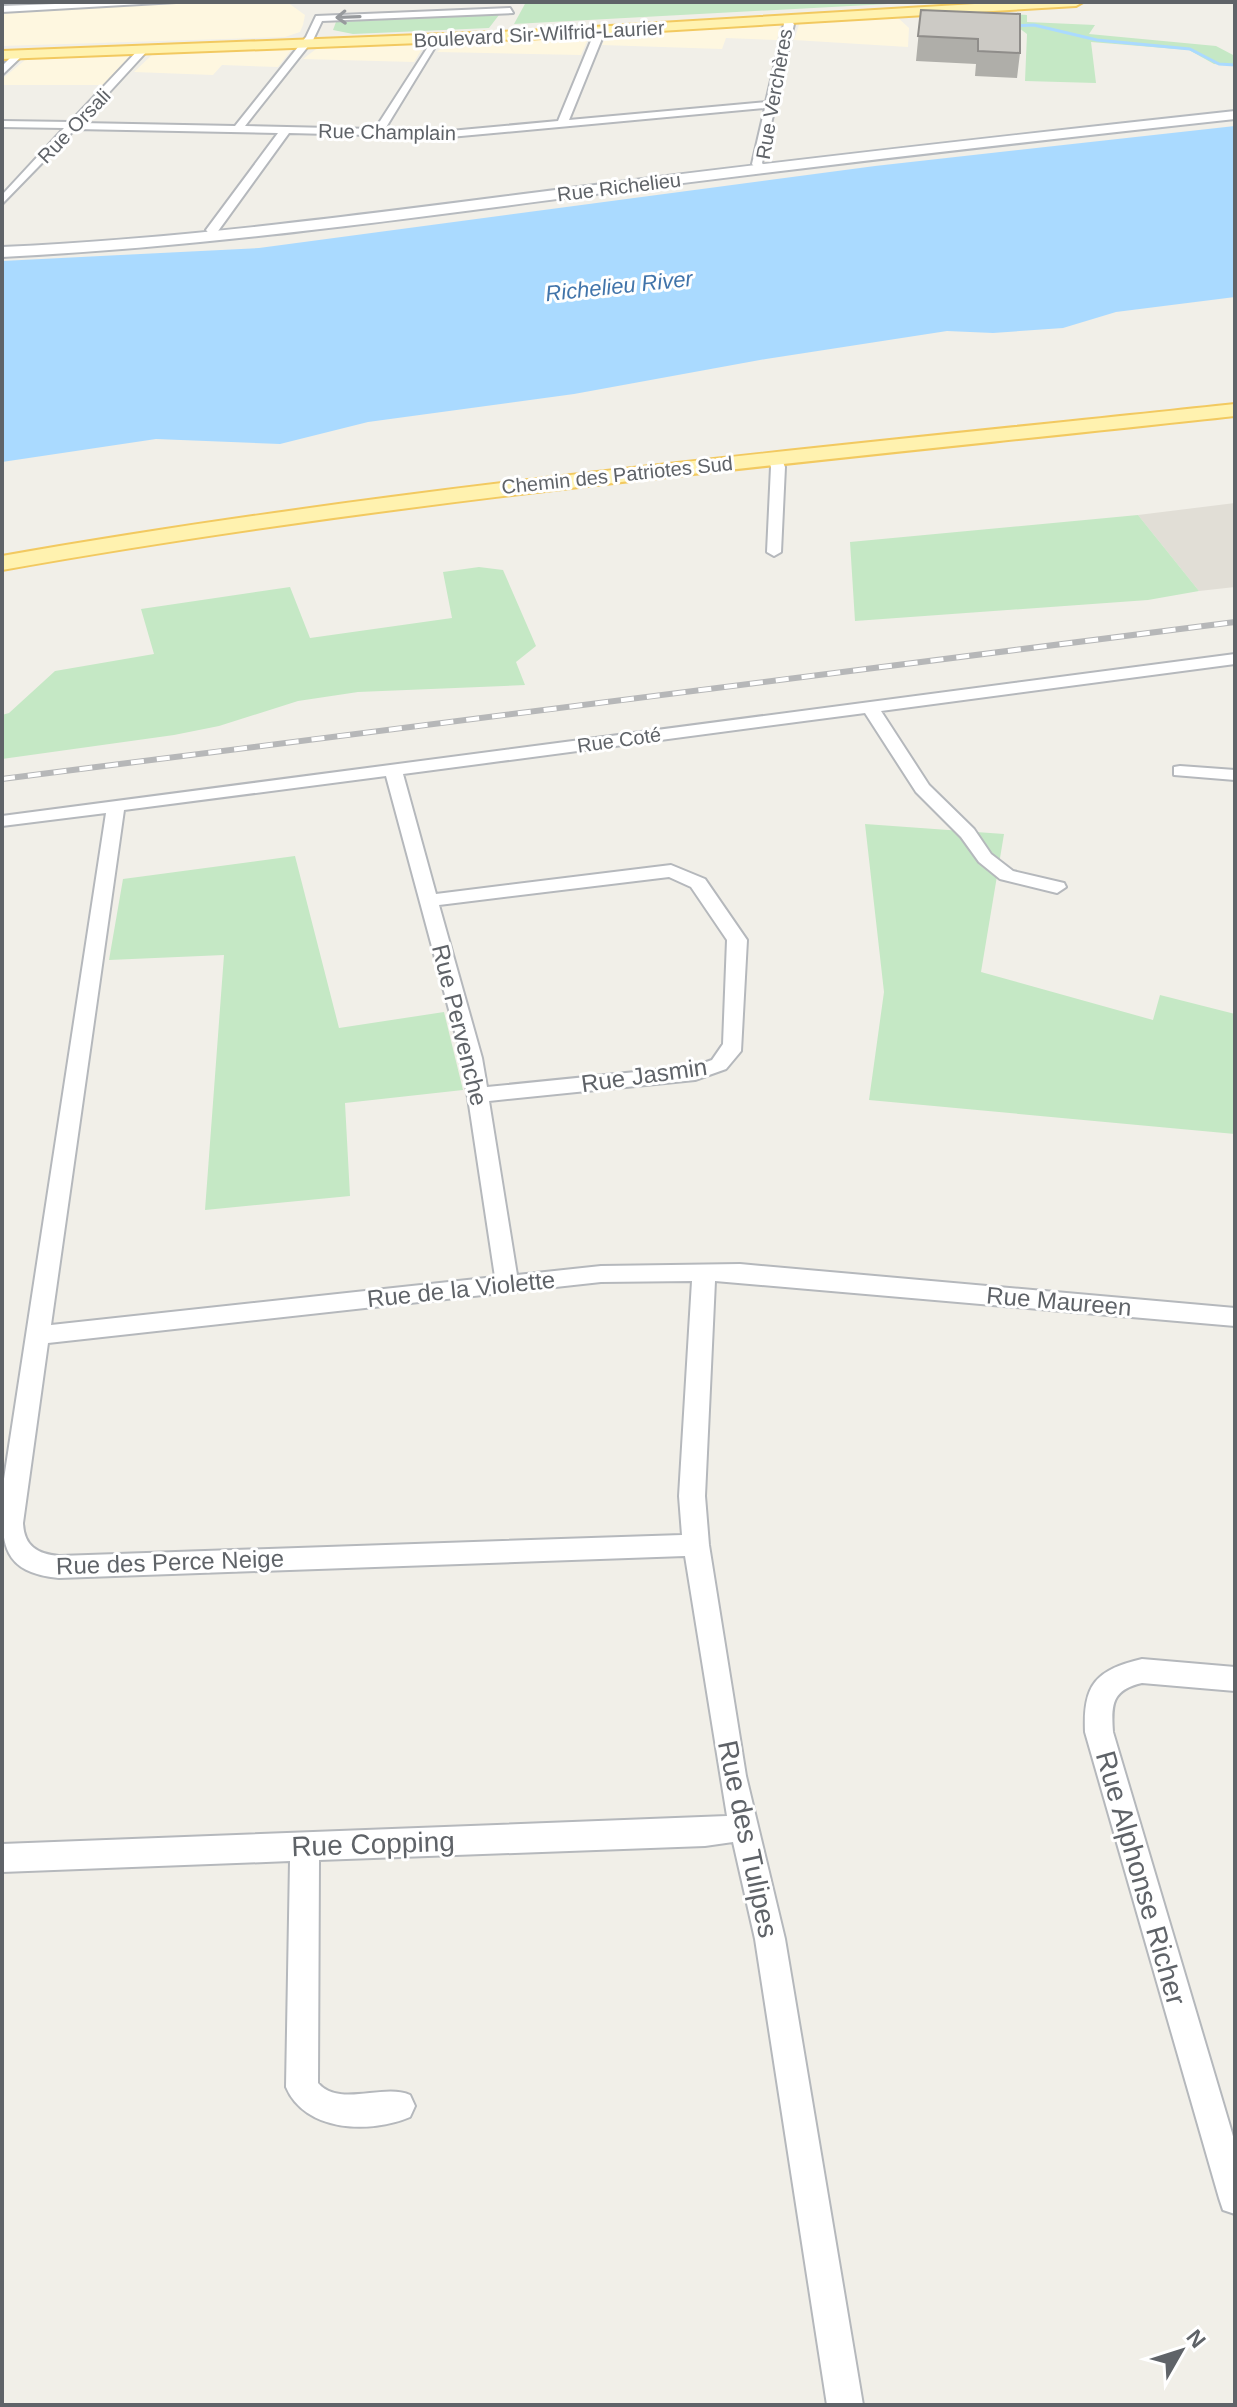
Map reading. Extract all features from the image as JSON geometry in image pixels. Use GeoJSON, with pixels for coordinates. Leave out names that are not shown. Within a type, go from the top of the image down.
{"type":"FeatureCollection","features":[{"type":"Feature","properties":{"kind":"main road","name":"Boulevard Sir-Wilfrid-Laurier"},"geometry":{"type":"LineString","coordinates":[[2,52],[596,32],[995,2]]}},
{"type":"Feature","properties":{"kind":"main road","name":"Boulevard Sir-Wilfrid-Laurier"},"geometry":{"type":"LineString","coordinates":[[2,52],[143,50],[972,4],[1076,2]]}},
{"type":"Feature","properties":{"kind":"main road","name":"Rue Richelieu"},"geometry":{"type":"LineString","coordinates":[[2,252],[213,235],[1235,115]]}},
{"type":"Feature","properties":{"kind":"main road","name":"Chemin des Patriotes Sud"},"geometry":{"type":"LineString","coordinates":[[2,563],[170,531],[473,490],[1235,410]]}},
{"type":"Feature","properties":{"kind":"street"},"geometry":{"type":"LineString","coordinates":[[14,6],[67,2]]}},
{"type":"Feature","properties":{"kind":"street"},"geometry":{"type":"LineString","coordinates":[[2,6],[172,2]]}},
{"type":"Feature","properties":{"kind":"street"},"geometry":{"type":"LineString","coordinates":[[449,2],[462,13]]}},
{"type":"Feature","properties":{"kind":"street"},"geometry":{"type":"LineString","coordinates":[[238,129],[307,41],[317,14],[462,13],[512,7]]}},
{"type":"Feature","properties":{"kind":"street"},"geometry":{"type":"LineString","coordinates":[[500,31],[512,7]]}},
{"type":"Feature","properties":{"kind":"street","name":"Rue Verchères"},"geometry":{"type":"LineString","coordinates":[[762,169],[757,164],[788,32],[786,20]]}},
{"type":"Feature","properties":{"kind":"street"},"geometry":{"type":"LineString","coordinates":[[566,123],[562,119],[598,36],[596,32]]}},
{"type":"Feature","properties":{"kind":"street"},"geometry":{"type":"LineString","coordinates":[[378,132],[435,39]]}},
{"type":"Feature","properties":{"kind":"street","name":"Rue Orsali"},"geometry":{"type":"LineString","coordinates":[[2,201],[143,50]]}},
{"type":"Feature","properties":{"kind":"street"},"geometry":{"type":"LineString","coordinates":[[2,72],[19,54]]}},
{"type":"Feature","properties":{"kind":"street","name":"Rue Champlain"},"geometry":{"type":"LineString","coordinates":[[2,124],[455,134],[770,105]]}},
{"type":"Feature","properties":{"kind":"street"},"geometry":{"type":"LineString","coordinates":[[213,235],[212,230],[286,130]]}},
{"type":"Feature","properties":{"kind":"street"},"geometry":{"type":"LineString","coordinates":[[2,186],[16,186]]}},
{"type":"Feature","properties":{"kind":"street"},"geometry":{"type":"LineString","coordinates":[[774,552],[778,467],[775,459]]}},
{"type":"Feature","properties":{"kind":"street","name":"Rue Coté"},"geometry":{"type":"LineString","coordinates":[[2,821],[1235,659]]}},
{"type":"Feature","properties":{"kind":"street"},"geometry":{"type":"LineString","coordinates":[[870,707],[922,788],[968,833],[985,858],[1007,875],[1057,887]]}},
{"type":"Feature","properties":{"kind":"street","name":"Rue Pervenche"},"geometry":{"type":"LineString","coordinates":[[393,770],[480,1095],[507,1284]]}},
{"type":"Feature","properties":{"kind":"street"},"geometry":{"type":"LineString","coordinates":[[1180,771],[1235,775]]}},
{"type":"Feature","properties":{"kind":"street","name":"Rue des Perce Neige"},"geometry":{"type":"LineString","coordinates":[[116,807],[10,1523],[11,1539],[19,1552],[40,1565],[696,1545]]}},
{"type":"Feature","properties":{"kind":"street","name":"Rue Jasmin"},"geometry":{"type":"LineString","coordinates":[[429,901],[671,871],[698,883],[737,940],[733,1044],[722,1063],[695,1073],[480,1095]]}},
{"type":"Feature","properties":{"kind":"street","name":"Rue de la Violette"},"geometry":{"type":"LineString","coordinates":[[40,1335],[624,1272],[704,1271],[883,1285]]}},
{"type":"Feature","properties":{"kind":"street","name":"Rue des Tulipes"},"geometry":{"type":"LineString","coordinates":[[704,1271],[692,1496],[696,1545],[732,1776],[770,1939],[845,2405]]}},
{"type":"Feature","properties":{"kind":"street","name":"Rue Maureen"},"geometry":{"type":"LineString","coordinates":[[883,1285],[1235,1317]]}},
{"type":"Feature","properties":{"kind":"street","name":"Rue Alphonse Richer"},"geometry":{"type":"LineString","coordinates":[[1235,1679],[1137,1670],[1119,1677],[1105,1688],[1096,1711],[1099,1732],[1235,2198]]}},
{"type":"Feature","properties":{"kind":"street","name":"Rue Copping"},"geometry":{"type":"LineString","coordinates":[[2,1858],[705,1833],[745,1827]]}},
{"type":"Feature","properties":{"kind":"street"},"geometry":{"type":"LineString","coordinates":[[305,1846],[302,2087],[310,2100],[323,2108],[399,2106]]}},
{"type":"Feature","properties":{"kind":"shaded area"},"geometry":{"type":"Polygon","coordinates":[[[287,2],[305,15],[303,25],[300,32],[285,37],[2,46],[2,11],[287,2]]]}},
{"type":"Feature","properties":{"kind":"shaded area"},"geometry":{"type":"Polygon","coordinates":[[[896,16],[909,28],[908,47],[794,40],[800,22],[896,16]]]}},
{"type":"Feature","properties":{"kind":"shaded area"},"geometry":{"type":"Polygon","coordinates":[[[771,24],[780,26],[777,40],[726,38],[722,49],[602,45],[607,34],[771,24]]]}},
{"type":"Feature","properties":{"kind":"shaded area"},"geometry":{"type":"Polygon","coordinates":[[[589,37],[581,55],[437,52],[448,42],[589,37]]]}},
{"type":"Feature","properties":{"kind":"shaded area"},"geometry":{"type":"Polygon","coordinates":[[[425,44],[414,62],[303,59],[320,46],[425,44]]]}},
{"type":"Feature","properties":{"kind":"shaded area"},"geometry":{"type":"Polygon","coordinates":[[[292,49],[278,67],[222,65],[213,75],[134,72],[155,52],[292,49]]]}},
{"type":"Feature","properties":{"kind":"shaded area"},"geometry":{"type":"Polygon","coordinates":[[[132,54],[104,85],[2,85],[2,79],[30,56],[132,54]]]}},
{"type":"Feature","properties":{"kind":"shaded area"},"geometry":{"type":"Polygon","coordinates":[[[1235,503],[1235,587],[1199,591],[1138,515],[1235,503]]]}},
{"type":"Feature","properties":{"kind":"green space"},"geometry":{"type":"Polygon","coordinates":[[[526,2],[925,2],[514,24],[526,2]]]}},
{"type":"Feature","properties":{"kind":"green space"},"geometry":{"type":"Polygon","coordinates":[[[1013,14],[1027,15],[1027,22],[1095,25],[1089,34],[1216,46],[1235,56],[1235,66],[1214,64],[1189,50],[1091,42],[1096,83],[1025,81],[1027,34],[1019,28],[1013,14]]]}},
{"type":"Feature","properties":{"kind":"green space"},"geometry":{"type":"Polygon","coordinates":[[[499,15],[489,28],[353,34],[333,30],[336,22],[499,15]]]}},
{"type":"Feature","properties":{"kind":"green space"},"geometry":{"type":"Polygon","coordinates":[[[1138,515],[1199,591],[1148,600],[855,621],[850,542],[1138,515]]]}},
{"type":"Feature","properties":{"kind":"green space"},"geometry":{"type":"Polygon","coordinates":[[[479,567],[503,570],[536,646],[516,662],[525,685],[358,692],[298,701],[219,726],[174,735],[2,759],[2,715],[9,713],[55,671],[154,654],[141,609],[290,587],[310,638],[452,618],[443,572],[479,567]]]}},
{"type":"Feature","properties":{"kind":"green space"},"geometry":{"type":"Polygon","coordinates":[[[865,824],[1004,834],[981,972],[1153,1020],[1160,995],[1235,1014],[1235,1134],[869,1100],[884,992],[865,824]]]}},
{"type":"Feature","properties":{"kind":"green space"},"geometry":{"type":"Polygon","coordinates":[[[295,856],[339,1028],[444,1012],[463,1090],[345,1103],[350,1196],[205,1210],[224,955],[109,960],[123,879],[295,856]]]}},
{"type":"Feature","properties":{"kind":"water","name":"Richelieu River"},"geometry":{"type":"Polygon","coordinates":[[[1235,126],[1235,297],[1116,312],[1063,328],[993,333],[947,331],[766,359],[574,394],[368,422],[280,444],[156,439],[2,462],[2,261],[259,248],[875,166],[1235,126]]]}},
{"type":"Feature","properties":{"kind":"building"},"geometry":{"type":"Polygon","coordinates":[[[921,10],[1020,14],[1020,53],[978,51],[978,39],[918,36],[921,10]]]}},
{"type":"Feature","properties":{"kind":"waterway"},"geometry":{"type":"LineString","coordinates":[[1010,26],[1034,25],[1097,40],[1190,49],[1219,64],[1235,65]]}},
{"type":"Feature","properties":{"kind":"railway"},"geometry":{"type":"LineString","coordinates":[[2,779],[1235,622]]}}]}
